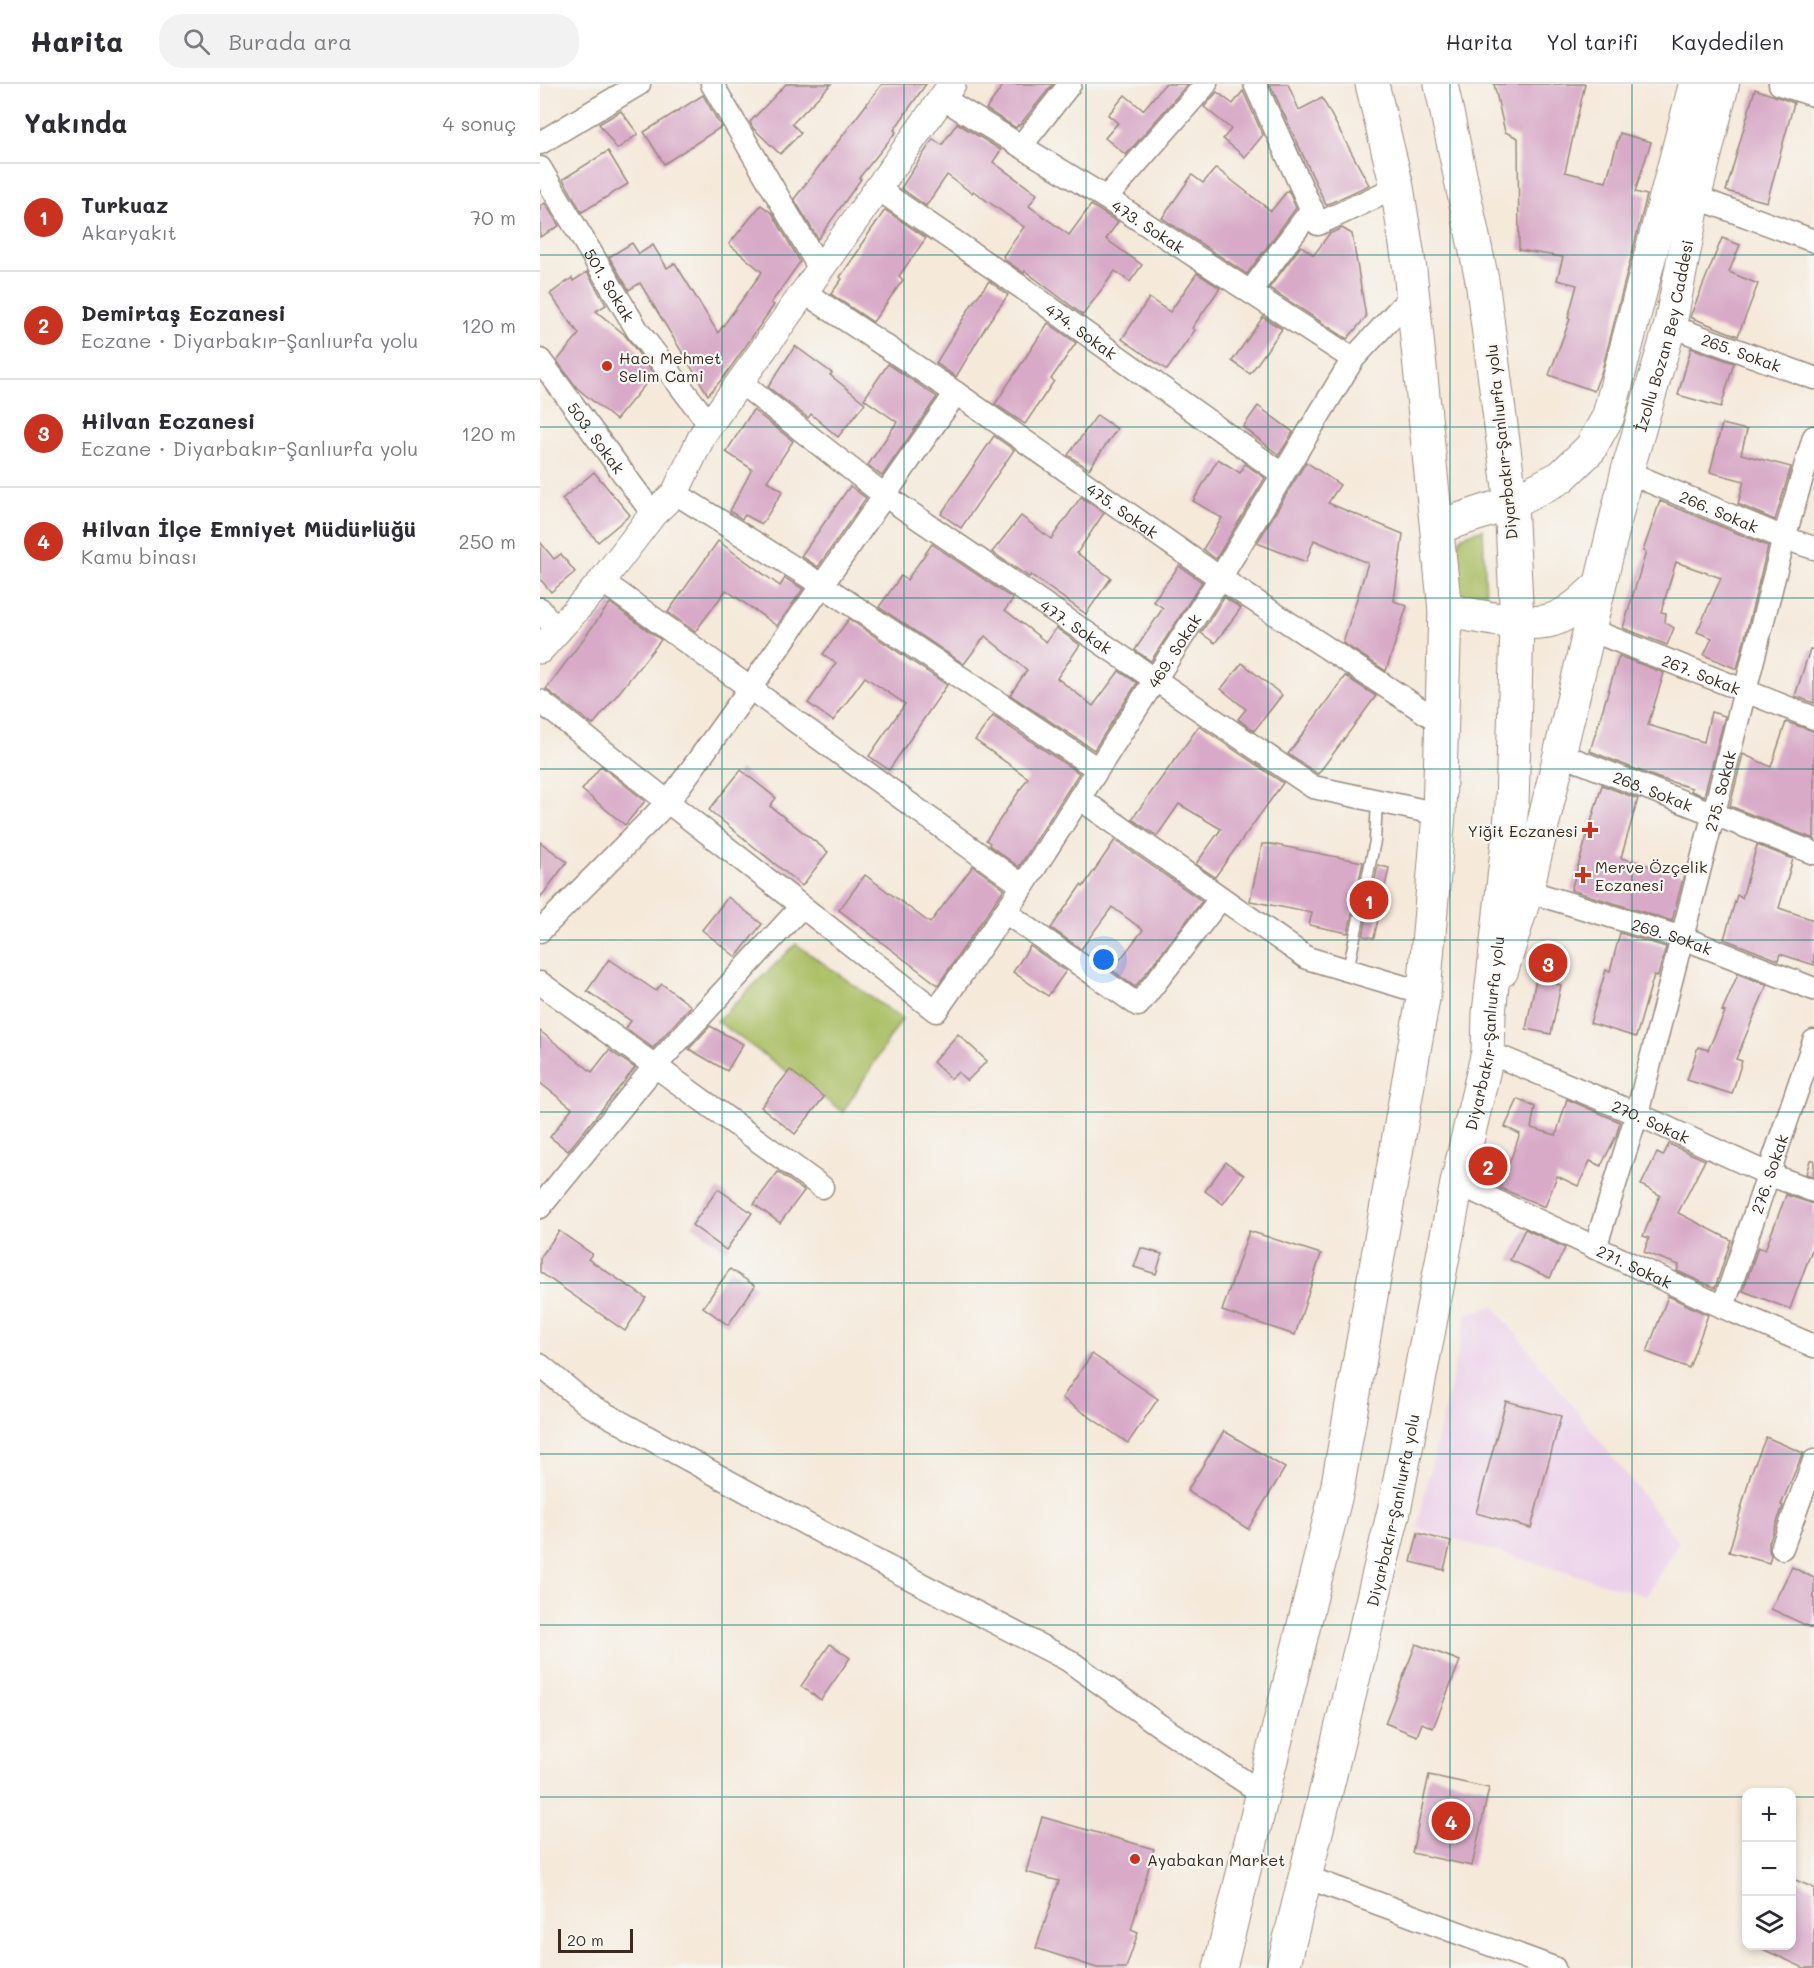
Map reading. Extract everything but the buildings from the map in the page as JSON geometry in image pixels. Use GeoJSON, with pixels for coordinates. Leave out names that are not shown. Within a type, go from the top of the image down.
{"type":"FeatureCollection","features":[{"type":"Feature","properties":{"kind":"highway"},"geometry":{"type":"LineString","coordinates":[[1220,1968],[1336,1490],[1424,993],[1439,814],[1444,610],[1437,527],[1413,294],[1397,187],[1372,84]]}},
{"type":"Feature","properties":{"kind":"highway","name":"Diyarbakır-Şanlıurfa yolu"},"geometry":{"type":"LineString","coordinates":[[1283,1968],[1394,1511],[1457,1183],[1488,1052],[1489,1012],[1512,806],[1516,622],[1511,503],[1482,280],[1441,84]]}},
{"type":"Feature","properties":{"kind":"highway"},"geometry":{"type":"LineString","coordinates":[[1437,527],[1511,503],[1561,477],[1590,448]]}},
{"type":"Feature","properties":{"kind":"highway"},"geometry":{"type":"LineString","coordinates":[[1444,610],[1516,622],[1551,620],[1574,609],[1598,587]]}},
{"type":"Feature","properties":{"kind":"main road","name":"İzollu Bozan Bey Caddesi"},"geometry":{"type":"LineString","coordinates":[[1590,448],[1608,417],[1695,84]]}},
{"type":"Feature","properties":{"kind":"main road","name":"İzollu Bozan Bey Caddesi"},"geometry":{"type":"LineString","coordinates":[[1489,1012],[1527,891],[1626,472],[1670,326],[1695,197],[1723,84]]}},
{"type":"Feature","properties":{"kind":"street"},"geometry":{"type":"LineString","coordinates":[[540,143],[639,84]]}},
{"type":"Feature","properties":{"kind":"street"},"geometry":{"type":"LineString","coordinates":[[712,84],[820,269]]}},
{"type":"Feature","properties":{"kind":"street"},"geometry":{"type":"LineString","coordinates":[[1021,146],[1071,84]]}},
{"type":"Feature","properties":{"kind":"street"},"geometry":{"type":"LineString","coordinates":[[1106,198],[1206,84]]}},
{"type":"Feature","properties":{"kind":"street"},"geometry":{"type":"LineString","coordinates":[[1255,84],[1318,224],[1397,187]]}},
{"type":"Feature","properties":{"kind":"street"},"geometry":{"type":"LineString","coordinates":[[1780,84],[1814,95]]}},
{"type":"Feature","properties":{"kind":"street"},"geometry":{"type":"LineString","coordinates":[[548,640],[602,581],[653,514],[675,493],[710,425],[947,91]]}},
{"type":"Feature","properties":{"kind":"street","name":"473. Sokak"},"geometry":{"type":"LineString","coordinates":[[947,91],[1021,146],[1106,198],[1353,358]]}},
{"type":"Feature","properties":{"kind":"street","name":"501. Sokak"},"geometry":{"type":"LineString","coordinates":[[540,168],[638,331],[710,425]]}},
{"type":"Feature","properties":{"kind":"street","name":"474. Sokak"},"geometry":{"type":"LineString","coordinates":[[878,189],[1021,287],[1282,474]]}},
{"type":"Feature","properties":{"kind":"street"},"geometry":{"type":"LineString","coordinates":[[1695,197],[1814,241]]}},
{"type":"Feature","properties":{"kind":"street"},"geometry":{"type":"LineString","coordinates":[[1250,292],[1311,209]]}},
{"type":"Feature","properties":{"kind":"street","name":"475. Sokak"},"geometry":{"type":"LineString","coordinates":[[804,292],[956,393],[1220,578],[1443,724]]}},
{"type":"Feature","properties":{"kind":"street","name":"469. Sokak"},"geometry":{"type":"LineString","coordinates":[[801,907],[936,1011],[1023,886],[1096,768],[1220,578],[1353,358],[1413,294]]}},
{"type":"Feature","properties":{"kind":"street","name":"265. Sokak"},"geometry":{"type":"LineString","coordinates":[[1670,326],[1814,378]]}},
{"type":"Feature","properties":{"kind":"street","name":"503. Sokak"},"geometry":{"type":"LineString","coordinates":[[540,360],[653,514]]}},
{"type":"Feature","properties":{"kind":"street","name":"477. Sokak"},"geometry":{"type":"LineString","coordinates":[[740,382],[884,495],[1313,787],[1439,814]]}},
{"type":"Feature","properties":{"kind":"street"},"geometry":{"type":"LineString","coordinates":[[540,931],[668,802],[956,393]]}},
{"type":"Feature","properties":{"kind":"street","name":"275. Sokak"},"geometry":{"type":"LineString","coordinates":[[1594,1248],[1636,1114],[1715,814],[1784,538],[1814,437]]}},
{"type":"Feature","properties":{"kind":"street","name":"266. Sokak"},"geometry":{"type":"LineString","coordinates":[[1626,472],[1784,538],[1814,548]]}},
{"type":"Feature","properties":{"kind":"street"},"geometry":{"type":"LineString","coordinates":[[675,493],[822,585],[1096,768]]}},
{"type":"Feature","properties":{"kind":"street"},"geometry":{"type":"LineString","coordinates":[[602,581],[1023,886]]}},
{"type":"Feature","properties":{"kind":"street"},"geometry":{"type":"LineString","coordinates":[[540,609],[548,640]]}},
{"type":"Feature","properties":{"kind":"street","name":"267. Sokak"},"geometry":{"type":"LineString","coordinates":[[1588,629],[1814,718]]}},
{"type":"Feature","properties":{"kind":"street"},"geometry":{"type":"LineString","coordinates":[[540,701],[801,907],[656,1066],[540,1207]]}},
{"type":"Feature","properties":{"kind":"street","name":"268. Sokak"},"geometry":{"type":"LineString","coordinates":[[1560,754],[1814,852]]}},
{"type":"Feature","properties":{"kind":"street"},"geometry":{"type":"LineString","coordinates":[[1079,798],[1307,958],[1424,993]]}},
{"type":"Feature","properties":{"kind":"street","name":"269. Sokak"},"geometry":{"type":"LineString","coordinates":[[1527,891],[1683,938],[1814,989]]}},
{"type":"Feature","properties":{"kind":"street"},"geometry":{"type":"LineString","coordinates":[[1005,912],[1138,1005],[1221,898]]}},
{"type":"Feature","properties":{"kind":"street"},"geometry":{"type":"LineString","coordinates":[[540,983],[822,1187]]}},
{"type":"Feature","properties":{"kind":"street","name":"276. Sokak"},"geometry":{"type":"LineString","coordinates":[[1723,1307],[1814,1041]]}},
{"type":"Feature","properties":{"kind":"street","name":"270. Sokak"},"geometry":{"type":"LineString","coordinates":[[1488,1052],[1636,1114],[1768,1174],[1814,1191]]}},
{"type":"Feature","properties":{"kind":"street","name":"271. Sokak"},"geometry":{"type":"LineString","coordinates":[[1457,1183],[1723,1307],[1814,1346]]}},
{"type":"Feature","properties":{"kind":"street"},"geometry":{"type":"LineString","coordinates":[[540,1365],[587,1404],[828,1536],[1068,1660],[1160,1725],[1263,1793]]}},
{"type":"Feature","properties":{"kind":"street"},"geometry":{"type":"LineString","coordinates":[[1782,1548],[1807,1498],[1814,1461]]}},
{"type":"Feature","properties":{"kind":"street"},"geometry":{"type":"LineString","coordinates":[[1305,1877],[1554,1968]]}},
{"type":"Feature","properties":{"kind":"lane"},"geometry":{"type":"LineString","coordinates":[[1348,970],[1375,841],[1377,801]]}},
{"type":"Feature","properties":{"kind":"shaded area"},"geometry":{"type":"Polygon","coordinates":[[[1494,1306],[1679,1542],[1646,1596],[1417,1528],[1467,1313],[1494,1306]]]}},
{"type":"Feature","properties":{"kind":"green space"},"geometry":{"type":"Polygon","coordinates":[[[1483,529],[1486,598],[1466,598],[1458,593],[1452,557],[1462,536],[1483,529]]]}},
{"type":"Feature","properties":{"kind":"green space"},"geometry":{"type":"Polygon","coordinates":[[[796,944],[902,1019],[843,1112],[717,1021],[796,944]]]}},
{"type":"Feature","properties":{"kind":"place","name":"Hacı Mehmet Selim Cami"},"geometry":{"type":"Point","coordinates":[607,366]}},
{"type":"Feature","properties":{"kind":"place","name":"Yiğit Eczanesi"},"geometry":{"type":"Point","coordinates":[1590,830]}},
{"type":"Feature","properties":{"kind":"place","name":"Merve Özçelik Eczanesi"},"geometry":{"type":"Point","coordinates":[1583,875]}},
{"type":"Feature","properties":{"kind":"place","name":"Turkuaz"},"geometry":{"type":"Point","coordinates":[1369,900]}},
{"type":"Feature","properties":{"kind":"place","name":"Hilvan Eczanesi"},"geometry":{"type":"Point","coordinates":[1548,963]}},
{"type":"Feature","properties":{"kind":"place","name":"Demirtaş Eczanesi"},"geometry":{"type":"Point","coordinates":[1488,1166]}},
{"type":"Feature","properties":{"kind":"place","name":"Hilvan İlçe Emniyet Müdürlüğü"},"geometry":{"type":"Point","coordinates":[1451,1821]}},
{"type":"Feature","properties":{"kind":"place","name":"Ayabakan Market"},"geometry":{"type":"Point","coordinates":[1135,1859]}}]}
